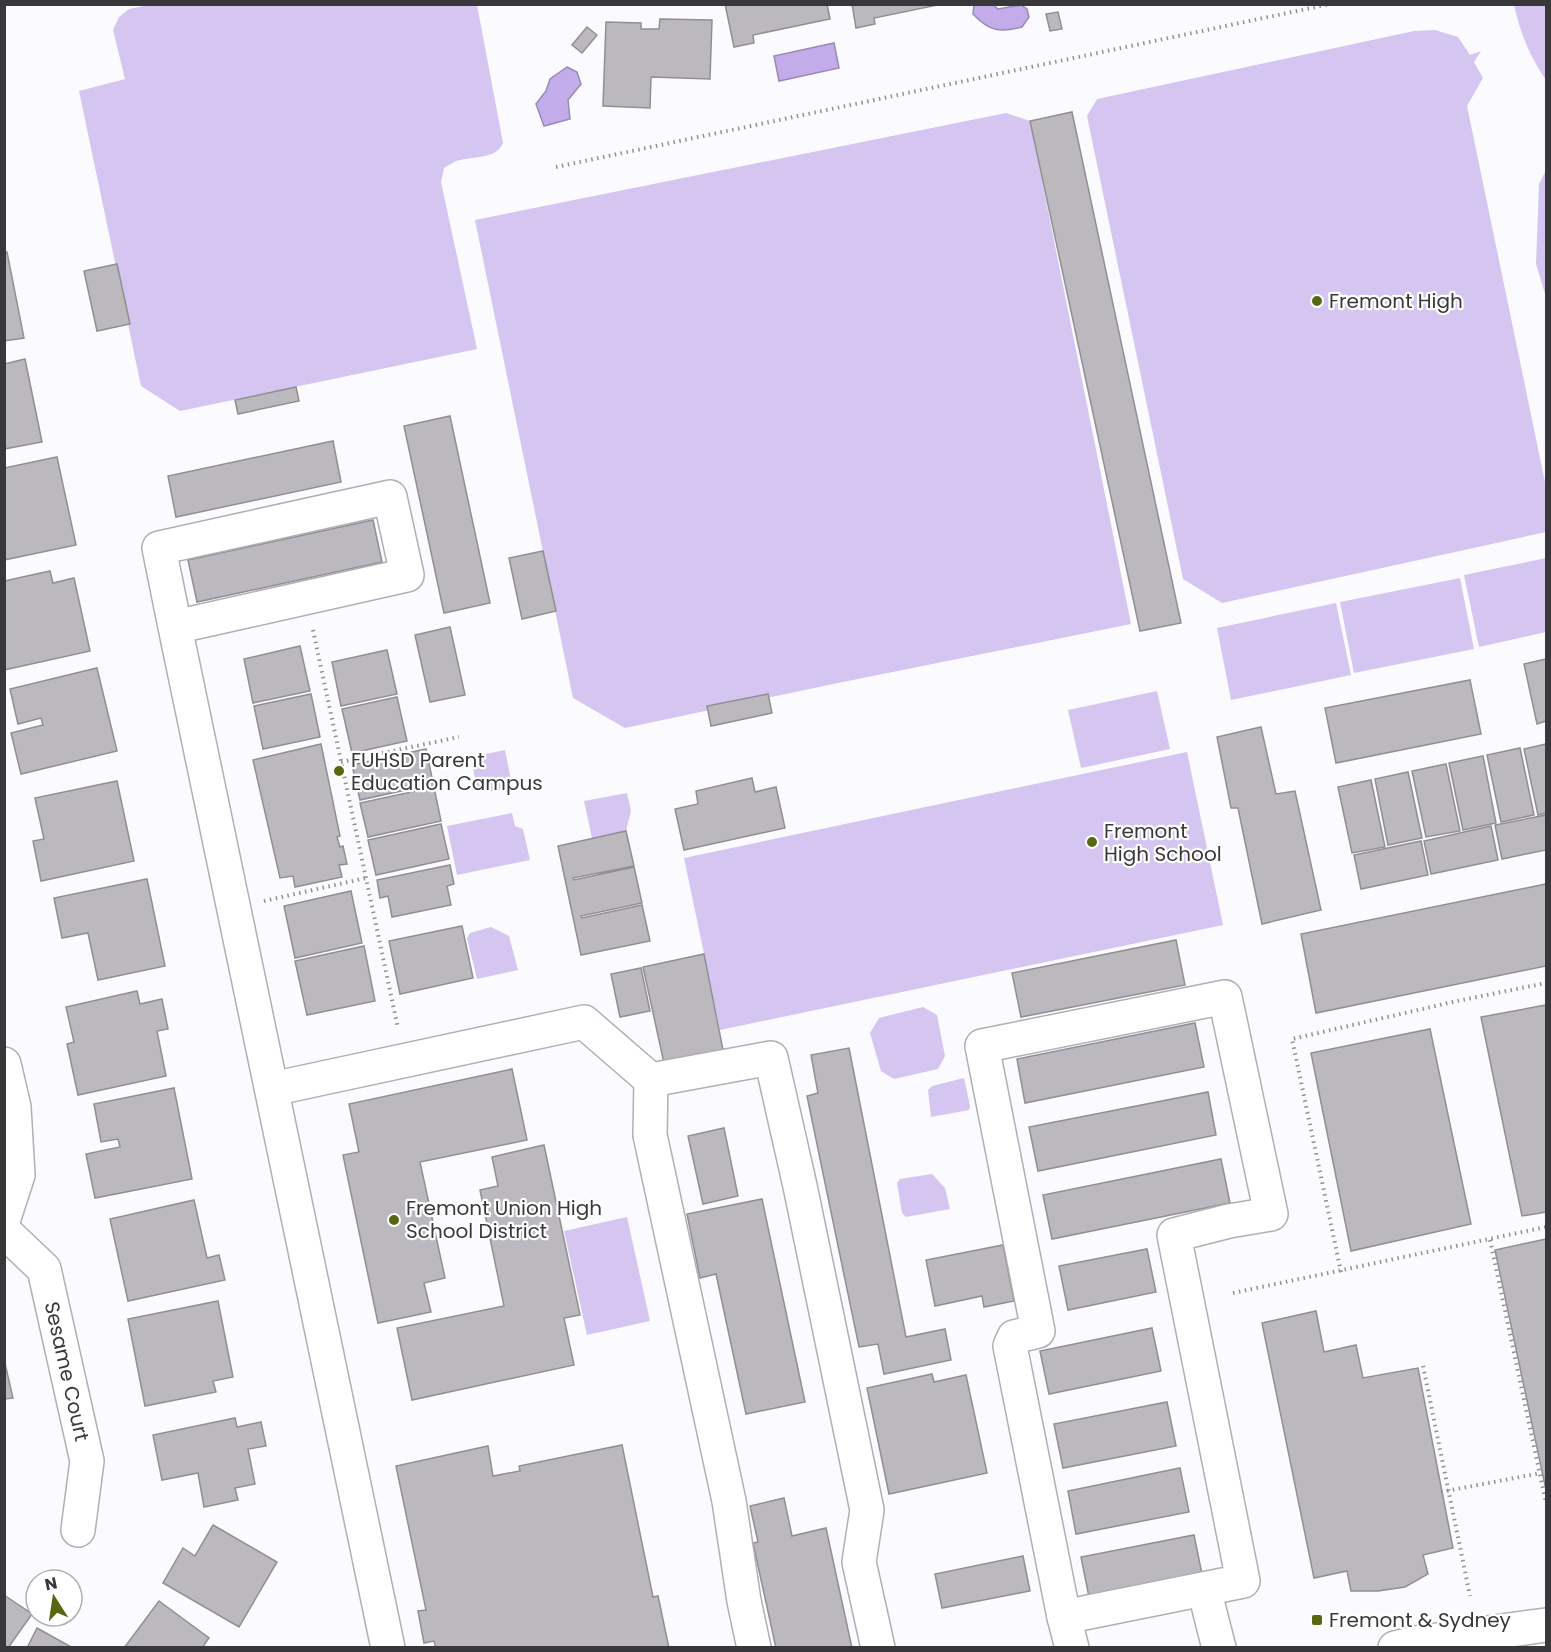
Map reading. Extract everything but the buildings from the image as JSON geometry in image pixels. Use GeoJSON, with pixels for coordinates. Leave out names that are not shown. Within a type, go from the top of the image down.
{"type":"FeatureCollection","features":[{"type":"Feature","properties":{"kind":"street"},"geometry":{"type":"LineString","coordinates":[[175,627],[407,575],[390,497],[159,548],[175,627],[388,1647]]}},
{"type":"Feature","properties":{"kind":"street"},"geometry":{"type":"LineString","coordinates":[[1226,997],[1271,1214],[1229,1221],[1174,1235],[1243,1581],[1204,1589],[1068,1632],[1010,1346],[1014,1337],[1038,1331],[982,1046],[1226,997]]}},
{"type":"Feature","properties":{"kind":"street"},"geometry":{"type":"LineString","coordinates":[[272,1089],[584,1022],[651,1080]]}},
{"type":"Feature","properties":{"kind":"street"},"geometry":{"type":"LineString","coordinates":[[651,1080],[771,1058],[867,1510],[859,1562],[878,1647]]}},
{"type":"Feature","properties":{"kind":"street"},"geometry":{"type":"LineString","coordinates":[[4,1064],[14,1107],[18,1175],[4,1218]]}},
{"type":"Feature","properties":{"kind":"street"},"geometry":{"type":"LineString","coordinates":[[651,1080],[650,1135],[729,1501],[744,1601],[754,1647]]}},
{"type":"Feature","properties":{"kind":"street","name":"Sesame Court"},"geometry":{"type":"LineString","coordinates":[[4,1231],[44,1269],[87,1461],[78,1530]]}},
{"type":"Feature","properties":{"kind":"street"},"geometry":{"type":"LineString","coordinates":[[1204,1589],[1219,1647]]}},
{"type":"Feature","properties":{"kind":"street"},"geometry":{"type":"LineString","coordinates":[[1408,1646],[1546,1625]]}},
{"type":"Feature","properties":{"kind":"path"},"geometry":{"type":"LineString","coordinates":[[556,167],[1330,4]]}},
{"type":"Feature","properties":{"kind":"path"},"geometry":{"type":"LineString","coordinates":[[306,597],[405,1060]]}},
{"type":"Feature","properties":{"kind":"path"},"geometry":{"type":"LineString","coordinates":[[341,762],[459,737]]}},
{"type":"Feature","properties":{"kind":"path"},"geometry":{"type":"LineString","coordinates":[[234,908],[366,878]]}},
{"type":"Feature","properties":{"kind":"path"},"geometry":{"type":"LineString","coordinates":[[1341,1272],[1292,1039],[1546,983]]}},
{"type":"Feature","properties":{"kind":"path"},"geometry":{"type":"LineString","coordinates":[[1233,1293],[1546,1227]]}},
{"type":"Feature","properties":{"kind":"path"},"geometry":{"type":"LineString","coordinates":[[1490,1240],[1546,1503]]}},
{"type":"Feature","properties":{"kind":"path"},"geometry":{"type":"LineString","coordinates":[[1424,1366],[1470,1596]]}},
{"type":"Feature","properties":{"kind":"path"},"geometry":{"type":"LineString","coordinates":[[1442,1492],[1541,1473]]}},
{"type":"Feature","properties":{"kind":"shaded area"},"geometry":{"type":"Polygon","coordinates":[[[149,5],[477,5],[503,143],[500,148],[489,155],[456,161],[444,168],[441,182],[477,349],[180,411],[141,386],[79,91],[125,79],[113,30],[119,17],[129,9],[149,5]]]}},
{"type":"Feature","properties":{"kind":"shaded area"},"geometry":{"type":"Polygon","coordinates":[[[974,5],[993,5],[998,9],[1021,5],[1027,9],[1029,17],[1022,27],[1007,30],[995,29],[984,24],[973,14],[974,5]]]}},
{"type":"Feature","properties":{"kind":"shaded area"},"geometry":{"type":"Polygon","coordinates":[[[1514,5],[1546,5],[1546,80],[1530,53],[1514,5]]]}},
{"type":"Feature","properties":{"kind":"shaded area","name":"Fremont High"},"geometry":{"type":"Polygon","coordinates":[[[1435,30],[1458,37],[1470,55],[1481,51],[1474,62],[1483,78],[1467,106],[1546,487],[1546,532],[1222,603],[1183,579],[1087,116],[1097,99],[1414,31],[1435,30]]]}},
{"type":"Feature","properties":{"kind":"shaded area"},"geometry":{"type":"Polygon","coordinates":[[[834,43],[839,68],[779,81],[774,56],[834,43]]]}},
{"type":"Feature","properties":{"kind":"shaded area"},"geometry":{"type":"Polygon","coordinates":[[[567,67],[577,72],[581,84],[568,100],[570,119],[544,126],[536,104],[546,91],[550,79],[567,67]]]}},
{"type":"Feature","properties":{"kind":"shaded area"},"geometry":{"type":"Polygon","coordinates":[[[1006,113],[1030,121],[1131,624],[625,728],[573,698],[475,220],[1006,113]]]}},
{"type":"Feature","properties":{"kind":"shaded area"},"geometry":{"type":"Polygon","coordinates":[[[1546,170],[1546,297],[1536,264],[1539,184],[1546,170]]]}},
{"type":"Feature","properties":{"kind":"shaded area"},"geometry":{"type":"Polygon","coordinates":[[[1546,558],[1546,632],[1479,647],[1464,575],[1546,558]]]}},
{"type":"Feature","properties":{"kind":"shaded area"},"geometry":{"type":"Polygon","coordinates":[[[1460,578],[1474,649],[1354,673],[1340,602],[1460,578]]]}},
{"type":"Feature","properties":{"kind":"shaded area"},"geometry":{"type":"Polygon","coordinates":[[[1336,603],[1351,675],[1231,700],[1217,628],[1336,603]]]}},
{"type":"Feature","properties":{"kind":"shaded area"},"geometry":{"type":"Polygon","coordinates":[[[1157,691],[1170,749],[1081,768],[1068,710],[1157,691]]]}},
{"type":"Feature","properties":{"kind":"shaded area"},"geometry":{"type":"Polygon","coordinates":[[[505,750],[511,780],[504,789],[488,792],[476,785],[471,757],[505,750]]]}},
{"type":"Feature","properties":{"kind":"shaded area"},"geometry":{"type":"Polygon","coordinates":[[[1187,752],[1223,925],[720,1030],[684,858],[1187,752]]]}},
{"type":"Feature","properties":{"kind":"shaded area"},"geometry":{"type":"Polygon","coordinates":[[[627,793],[631,811],[626,831],[592,838],[584,801],[627,793]]]}},
{"type":"Feature","properties":{"kind":"shaded area"},"geometry":{"type":"Polygon","coordinates":[[[512,813],[515,826],[523,829],[530,860],[457,875],[447,826],[512,813]]]}},
{"type":"Feature","properties":{"kind":"shaded area"},"geometry":{"type":"Polygon","coordinates":[[[491,927],[509,936],[518,970],[477,979],[467,938],[470,933],[491,927]]]}},
{"type":"Feature","properties":{"kind":"shaded area"},"geometry":{"type":"Polygon","coordinates":[[[923,1007],[937,1015],[945,1056],[938,1069],[894,1079],[881,1071],[870,1033],[879,1018],[923,1007]]]}},
{"type":"Feature","properties":{"kind":"shaded area"},"geometry":{"type":"Polygon","coordinates":[[[964,1078],[969,1110],[931,1117],[928,1090],[932,1086],[964,1078]]]}},
{"type":"Feature","properties":{"kind":"shaded area"},"geometry":{"type":"Polygon","coordinates":[[[932,1174],[945,1188],[950,1209],[906,1217],[902,1213],[897,1183],[900,1179],[932,1174]]]}},
{"type":"Feature","properties":{"kind":"shaded area"},"geometry":{"type":"Polygon","coordinates":[[[627,1217],[650,1321],[587,1335],[564,1231],[627,1217]]]}},
{"type":"Feature","properties":{"kind":"place","name":"Fremont High"},"geometry":{"type":"Point","coordinates":[1317,301]}},
{"type":"Feature","properties":{"kind":"place","name":"FUHSD Parent Education Campus"},"geometry":{"type":"Point","coordinates":[339,771]}},
{"type":"Feature","properties":{"kind":"place","name":"Fremont High School"},"geometry":{"type":"Point","coordinates":[1092,842]}},
{"type":"Feature","properties":{"kind":"place","name":"Fremont Union High School District"},"geometry":{"type":"Point","coordinates":[394,1220]}},
{"type":"Feature","properties":{"kind":"place","name":"Fremont & Sydney"},"geometry":{"type":"Point","coordinates":[1317,1620]}}]}
